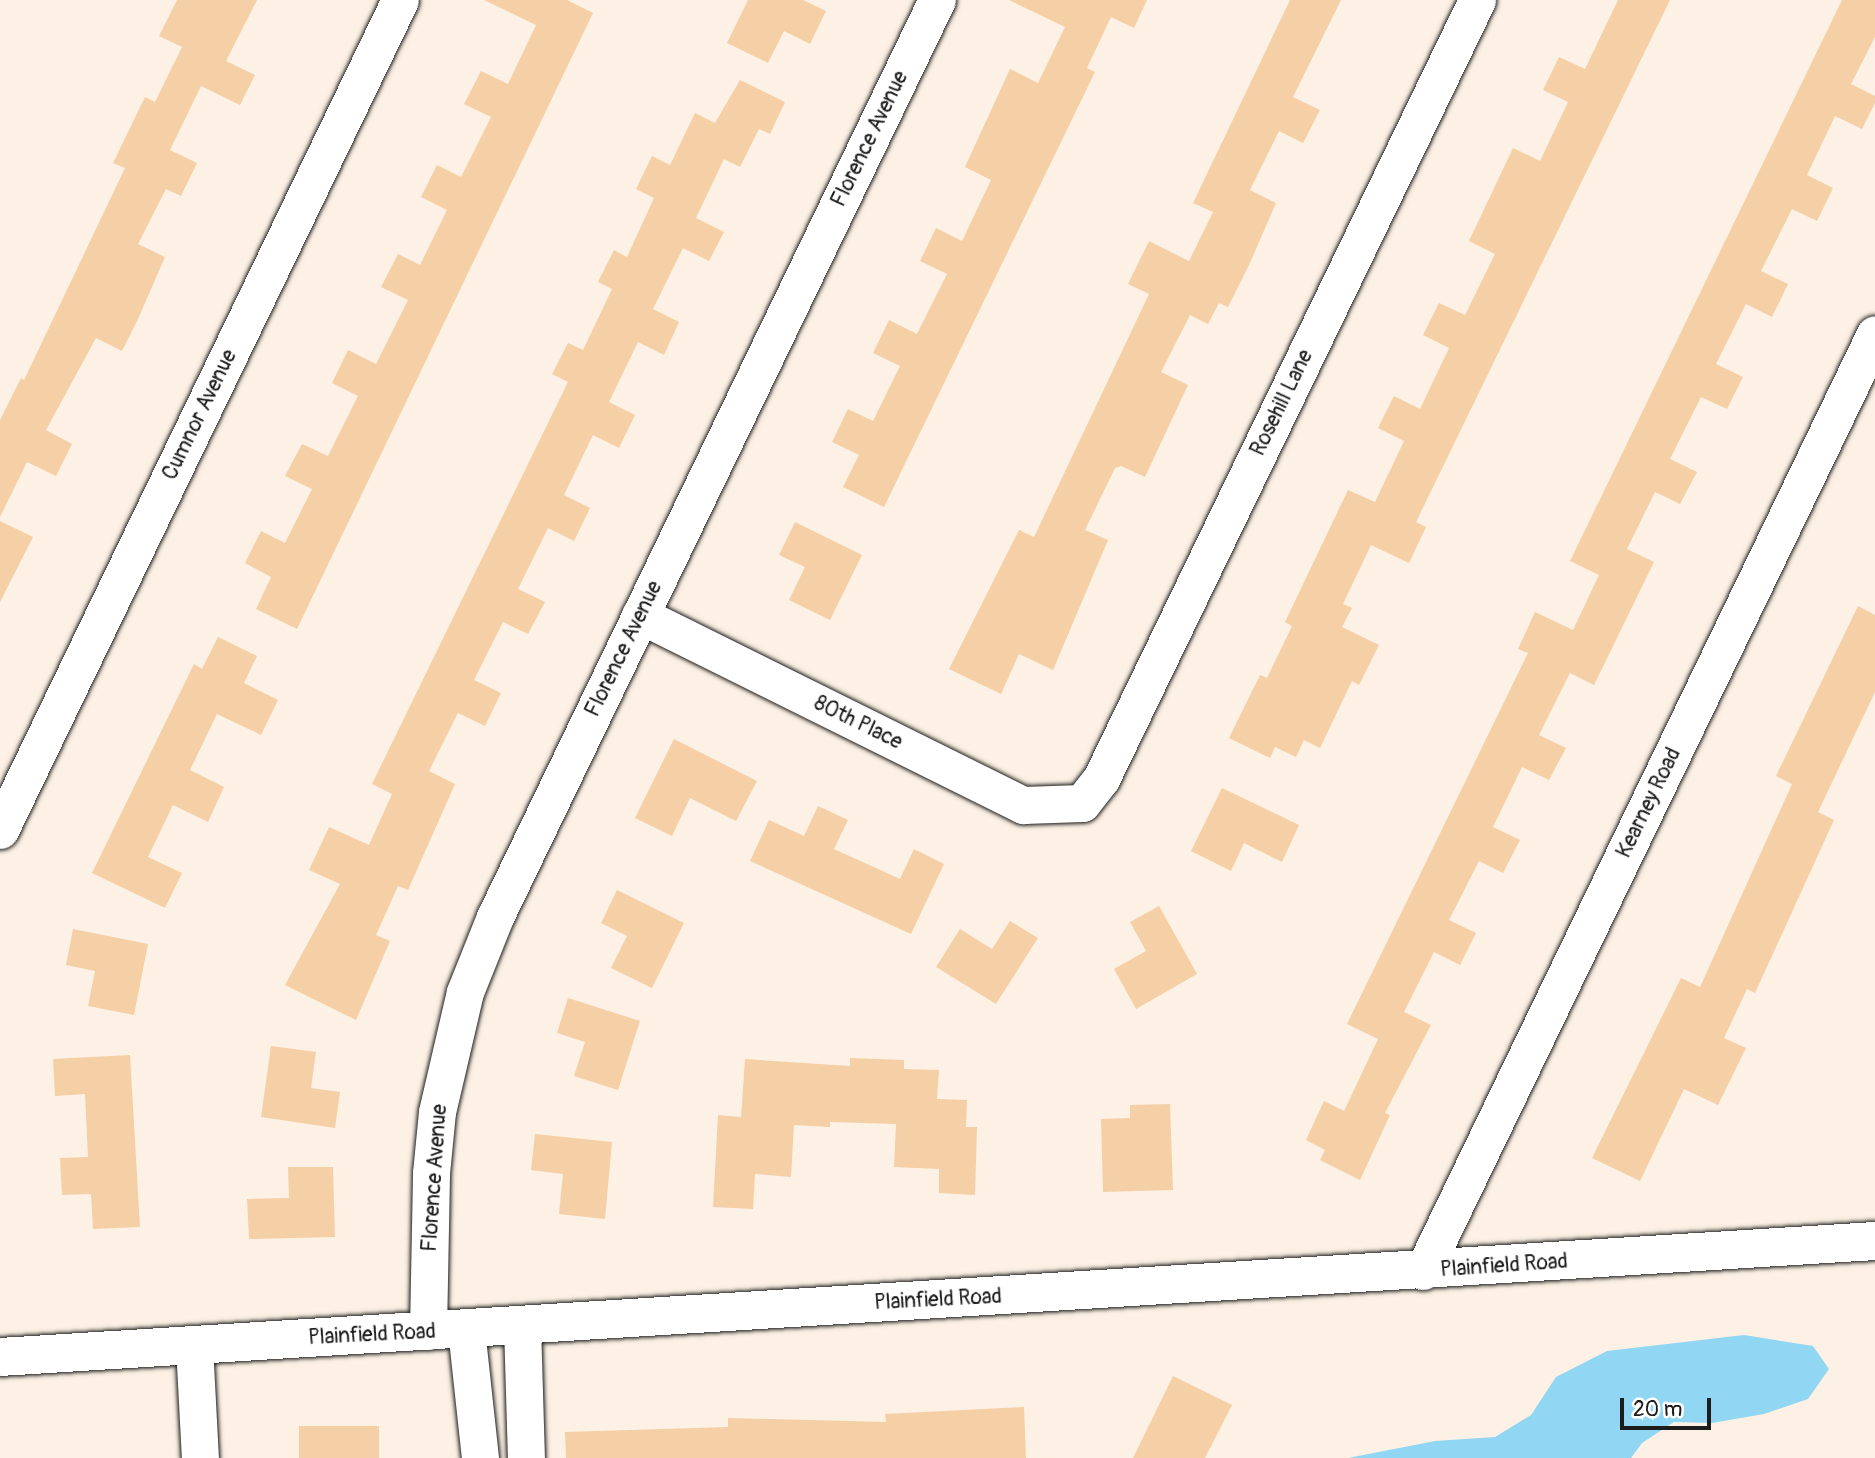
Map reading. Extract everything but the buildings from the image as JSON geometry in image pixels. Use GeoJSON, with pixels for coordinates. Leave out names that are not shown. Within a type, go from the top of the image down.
{"type":"FeatureCollection","features":[{"type":"Feature","properties":{"kind":"main road","name":"Plainfield Road"},"geometry":{"type":"LineString","coordinates":[[0,1357],[1875,1241]]}},
{"type":"Feature","properties":{"kind":"street","name":"Cumnor Avenue"},"geometry":{"type":"LineString","coordinates":[[0,830],[400,0]]}},
{"type":"Feature","properties":{"kind":"street","name":"Florence Avenue"},"geometry":{"type":"LineString","coordinates":[[428,1331],[436,1124],[465,992],[495,917],[937,0]]}},
{"type":"Feature","properties":{"kind":"street","name":"Rosehill Lane"},"geometry":{"type":"LineString","coordinates":[[1082,803],[1101,779],[1476,0]]}},
{"type":"Feature","properties":{"kind":"street","name":"Kearney Road"},"geometry":{"type":"LineString","coordinates":[[1423,1271],[1875,334]]}},
{"type":"Feature","properties":{"kind":"street","name":"80th Place"},"geometry":{"type":"LineString","coordinates":[[640,615],[1023,805],[1082,803]]}},
{"type":"Feature","properties":{"kind":"street"},"geometry":{"type":"LineString","coordinates":[[522,1325],[526,1458]]}},
{"type":"Feature","properties":{"kind":"street"},"geometry":{"type":"LineString","coordinates":[[466,1329],[480,1458]]}},
{"type":"Feature","properties":{"kind":"street"},"geometry":{"type":"LineString","coordinates":[[194,1345],[200,1458]]}},
{"type":"Feature","properties":{"kind":"water"},"geometry":{"type":"Polygon","coordinates":[[[1744,1335],[1813,1346],[1829,1369],[1808,1399],[1764,1414],[1712,1423],[1674,1422],[1642,1443],[1631,1458],[1348,1458],[1435,1441],[1495,1437],[1531,1415],[1556,1377],[1607,1351],[1744,1335]]]}}]}
